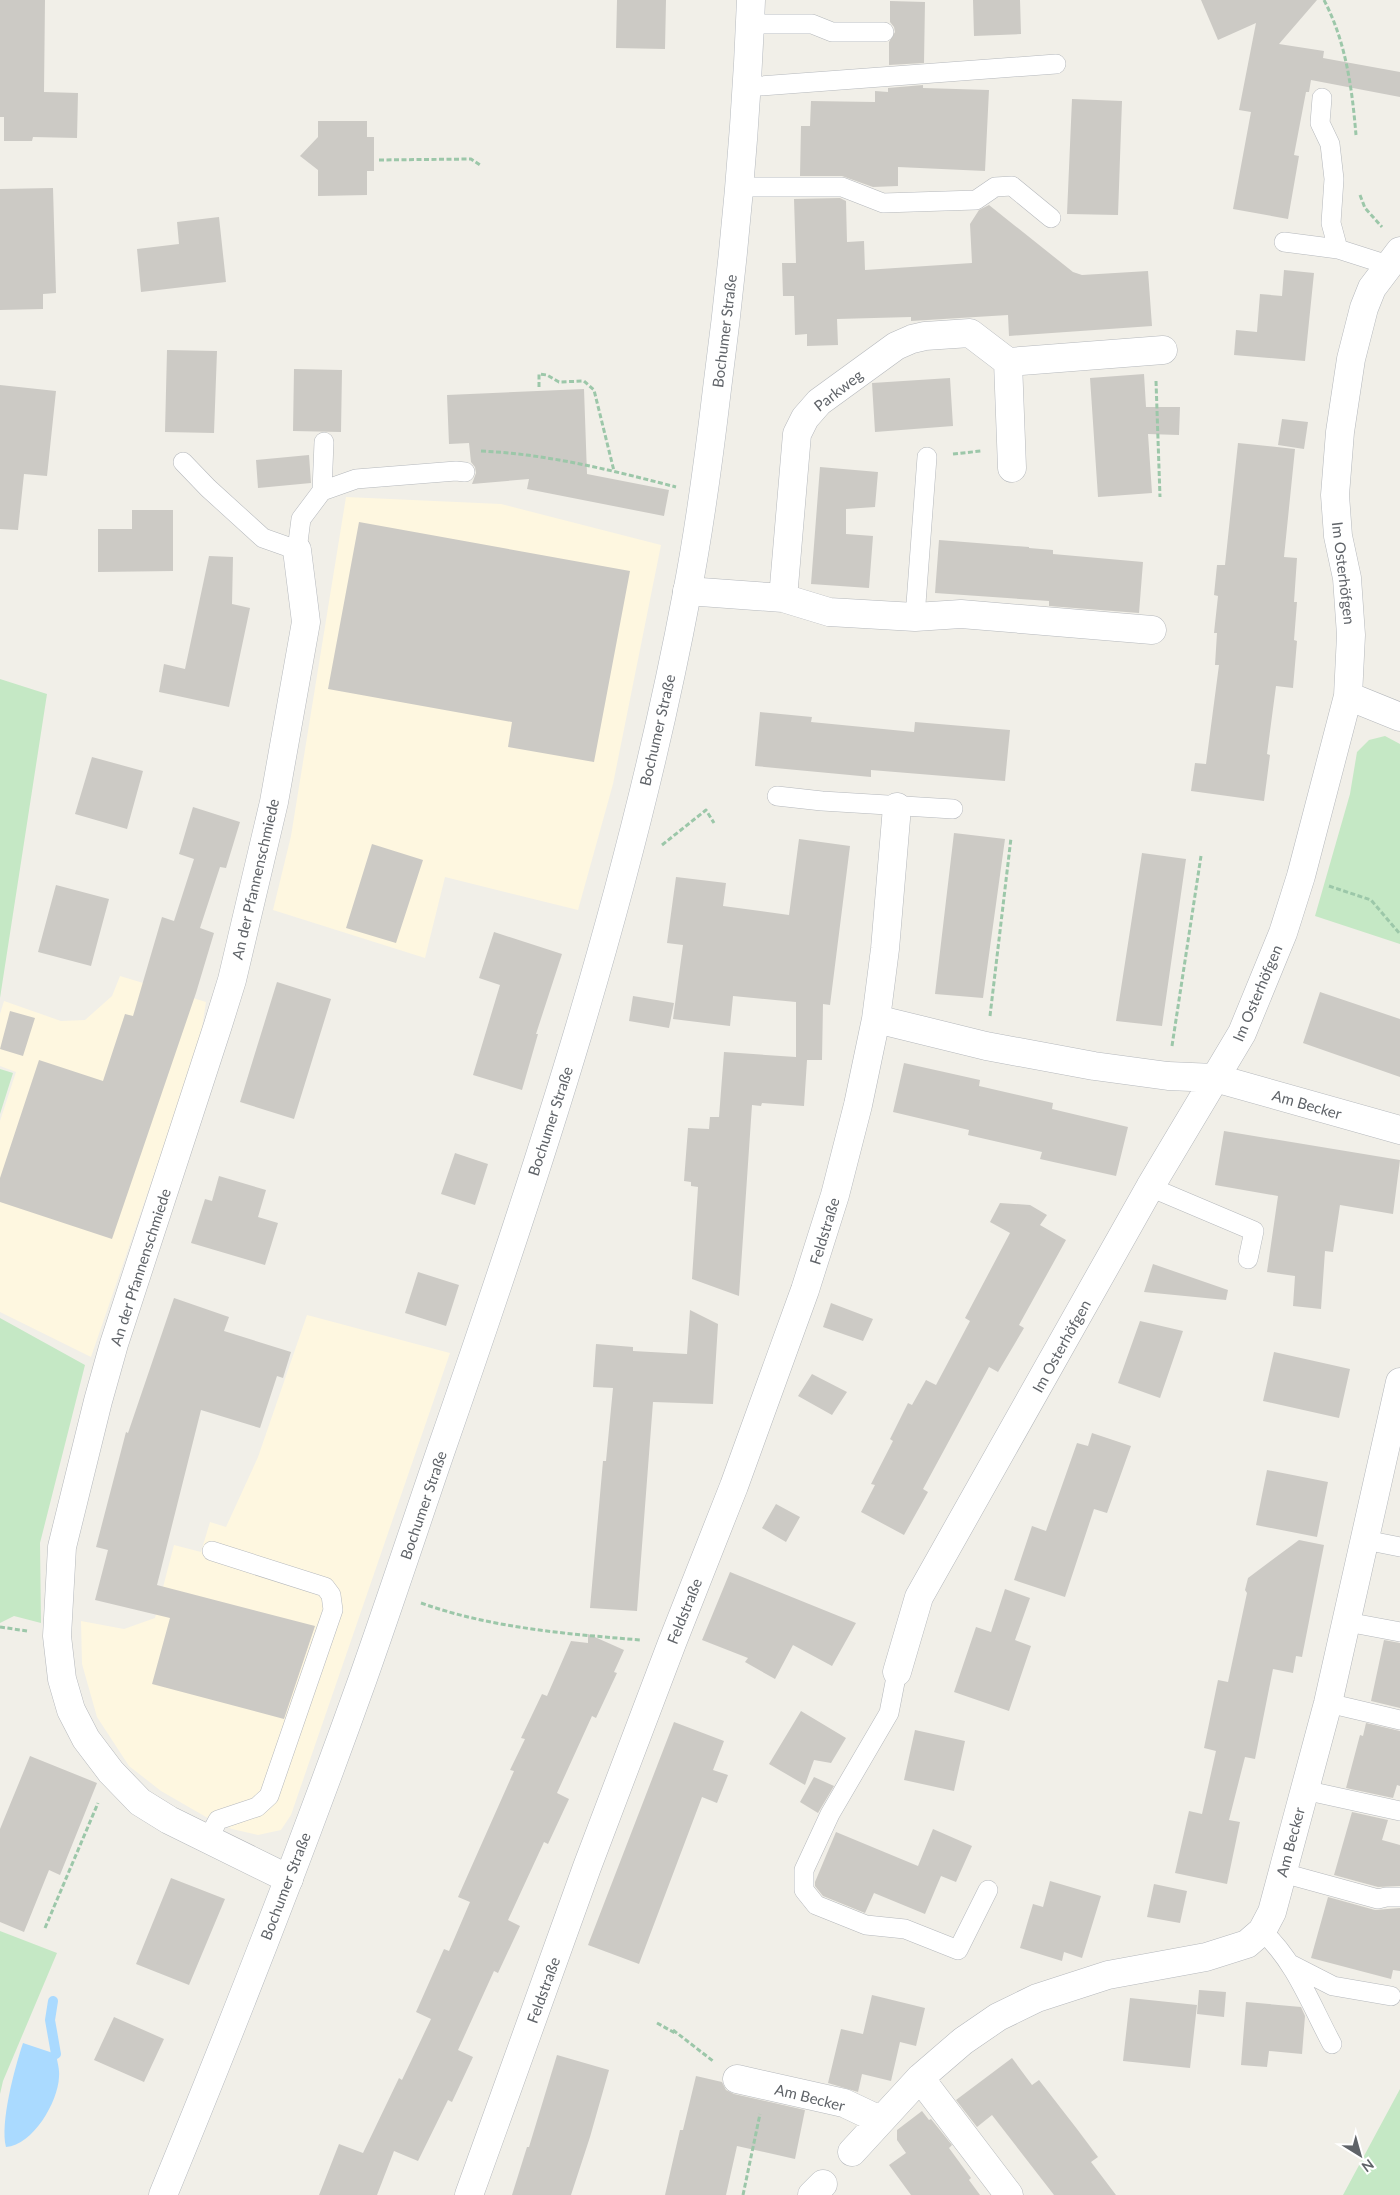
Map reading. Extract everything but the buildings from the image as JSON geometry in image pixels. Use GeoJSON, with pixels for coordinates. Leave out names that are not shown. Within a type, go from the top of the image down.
{"type":"FeatureCollection","features":[{"type":"Feature","properties":{"kind":"street","name":"Bochumer Straße"},"geometry":{"type":"LineString","coordinates":[[163,2195],[289,1879],[368,1665],[482,1334],[564,1080],[636,821],[688,591],[703,494],[727,315],[747,86],[750,12]]}},
{"type":"Feature","properties":{"kind":"street","name":"Im Osterhöfgen"},"geometry":{"type":"LineString","coordinates":[[897,1672],[919,1598],[1150,1187],[1242,1033],[1283,933],[1301,876],[1348,696],[1352,635],[1347,578],[1338,536],[1334,495],[1340,432],[1351,359],[1364,308],[1392,250]]}},
{"type":"Feature","properties":{"kind":"street","name":"Parkweg"},"geometry":{"type":"LineString","coordinates":[[783,598],[797,434],[805,418],[819,402],[896,346],[925,336],[970,333],[1008,362]]}},
{"type":"Feature","properties":{"kind":"street"},"geometry":{"type":"LineString","coordinates":[[1011,458],[1008,362],[1159,350]]}},
{"type":"Feature","properties":{"kind":"street","name":"An der Pfannenschmiede"},"geometry":{"type":"LineString","coordinates":[[289,1879],[169,1820],[140,1802],[111,1772],[86,1739],[71,1710],[62,1679],[57,1636],[62,1547],[84,1456],[114,1344],[205,1072],[232,980],[269,820],[306,622],[297,550]]}},
{"type":"Feature","properties":{"kind":"street"},"geometry":{"type":"LineString","coordinates":[[688,591],[783,598],[830,612],[915,617],[961,614],[1152,630]]}},
{"type":"Feature","properties":{"kind":"street"},"geometry":{"type":"LineString","coordinates":[[1348,696],[1400,717]]}},
{"type":"Feature","properties":{"kind":"street","name":"Feldstraße"},"geometry":{"type":"LineString","coordinates":[[469,2195],[586,1867],[734,1486],[805,1290],[837,1186],[858,1104],[876,1019],[885,949],[896,807]]}},
{"type":"Feature","properties":{"kind":"street"},"geometry":{"type":"LineString","coordinates":[[876,1019],[986,1046],[1094,1066],[1168,1076],[1215,1078]]}},
{"type":"Feature","properties":{"kind":"street","name":"Am Becker"},"geometry":{"type":"LineString","coordinates":[[1215,1078],[1400,1130]]}},
{"type":"Feature","properties":{"kind":"street","name":"Am Becker"},"geometry":{"type":"LineString","coordinates":[[852,2152],[920,2078],[963,2041],[998,2017],[1037,1998],[1108,1975],[1206,1957],[1247,1944],[1262,1931],[1272,1912],[1328,1703],[1400,1382]]}},
{"type":"Feature","properties":{"kind":"street"},"geometry":{"type":"LineString","coordinates":[[920,2078],[1009,2195]]}},
{"type":"Feature","properties":{"kind":"street","name":"Am Becker"},"geometry":{"type":"LineString","coordinates":[[738,2079],[844,2103],[880,2120]]}},
{"type":"Feature","properties":{"kind":"lane"},"geometry":{"type":"LineString","coordinates":[[750,12],[812,24],[832,32],[884,32]]}},
{"type":"Feature","properties":{"kind":"lane"},"geometry":{"type":"LineString","coordinates":[[747,86],[1056,64]]}},
{"type":"Feature","properties":{"kind":"lane"},"geometry":{"type":"LineString","coordinates":[[1322,98],[1320,123],[1330,144],[1334,179],[1331,223],[1338,250]]}},
{"type":"Feature","properties":{"kind":"lane"},"geometry":{"type":"LineString","coordinates":[[739,187],[842,187],[882,203],[976,200],[995,187],[1012,186],[1051,218]]}},
{"type":"Feature","properties":{"kind":"lane"},"geometry":{"type":"LineString","coordinates":[[1284,242],[1338,250],[1392,250]]}},
{"type":"Feature","properties":{"kind":"lane"},"geometry":{"type":"LineString","coordinates":[[322,491],[324,442]]}},
{"type":"Feature","properties":{"kind":"lane"},"geometry":{"type":"LineString","coordinates":[[915,617],[927,457]]}},
{"type":"Feature","properties":{"kind":"lane"},"geometry":{"type":"LineString","coordinates":[[183,462],[208,488],[263,538],[297,550],[301,519],[322,491],[356,479],[456,471],[465,472]]}},
{"type":"Feature","properties":{"kind":"lane"},"geometry":{"type":"LineString","coordinates":[[777,796],[896,807],[953,809]]}},
{"type":"Feature","properties":{"kind":"lane"},"geometry":{"type":"LineString","coordinates":[[1150,1187],[1254,1231],[1248,1259]]}},
{"type":"Feature","properties":{"kind":"lane"},"geometry":{"type":"LineString","coordinates":[[1365,1540],[1400,1547]]}},
{"type":"Feature","properties":{"kind":"lane"},"geometry":{"type":"LineString","coordinates":[[208,1839],[218,1820],[257,1807],[269,1796],[333,1610],[331,1594],[325,1587],[212,1551]]}},
{"type":"Feature","properties":{"kind":"lane"},"geometry":{"type":"LineString","coordinates":[[1347,1622],[1400,1632]]}},
{"type":"Feature","properties":{"kind":"lane"},"geometry":{"type":"LineString","coordinates":[[897,1672],[889,1713],[830,1814],[804,1870],[804,1890],[816,1905],[866,1925],[905,1929],[958,1950],[988,1890]]}},
{"type":"Feature","properties":{"kind":"lane"},"geometry":{"type":"LineString","coordinates":[[1328,1703],[1400,1720]]}},
{"type":"Feature","properties":{"kind":"lane"},"geometry":{"type":"LineString","coordinates":[[1304,1790],[1400,1811]]}},
{"type":"Feature","properties":{"kind":"lane"},"geometry":{"type":"LineString","coordinates":[[1282,1873],[1378,1899],[1386,1896],[1400,1897]]}},
{"type":"Feature","properties":{"kind":"lane"},"geometry":{"type":"LineString","coordinates":[[1262,1931],[1278,1946],[1290,1964],[1332,2044]]}},
{"type":"Feature","properties":{"kind":"lane"},"geometry":{"type":"LineString","coordinates":[[1290,1964],[1333,1986],[1391,1996]]}},
{"type":"Feature","properties":{"kind":"path"},"geometry":{"type":"LineString","coordinates":[[1324,0],[1334,19],[1345,57],[1353,98],[1356,136]]}},
{"type":"Feature","properties":{"kind":"path"},"geometry":{"type":"LineString","coordinates":[[378,160],[471,159],[480,165]]}},
{"type":"Feature","properties":{"kind":"path"},"geometry":{"type":"LineString","coordinates":[[1359,193],[1365,208],[1392,250]]}},
{"type":"Feature","properties":{"kind":"path"},"geometry":{"type":"LineString","coordinates":[[1159,350],[1160,497]]}},
{"type":"Feature","properties":{"kind":"path"},"geometry":{"type":"LineString","coordinates":[[539,387],[539,374],[547,375],[559,382],[584,381],[594,390],[614,471]]}},
{"type":"Feature","properties":{"kind":"path"},"geometry":{"type":"LineString","coordinates":[[524,455],[548,457],[614,471],[703,494]]}},
{"type":"Feature","properties":{"kind":"path"},"geometry":{"type":"LineString","coordinates":[[927,457],[1011,458]]}},
{"type":"Feature","properties":{"kind":"path"},"geometry":{"type":"LineString","coordinates":[[657,849],[706,810],[714,823]]}},
{"type":"Feature","properties":{"kind":"path"},"geometry":{"type":"LineString","coordinates":[[986,1046],[1010,838]]}},
{"type":"Feature","properties":{"kind":"path"},"geometry":{"type":"LineString","coordinates":[[1168,1076],[1201,856]]}},
{"type":"Feature","properties":{"kind":"path"},"geometry":{"type":"LineString","coordinates":[[1301,876],[1371,900],[1400,934]]}},
{"type":"Feature","properties":{"kind":"path"},"geometry":{"type":"LineString","coordinates":[[425,1605],[523,1628],[672,1643]]}},
{"type":"Feature","properties":{"kind":"path"},"geometry":{"type":"LineString","coordinates":[[44,1928],[111,1772]]}},
{"type":"Feature","properties":{"kind":"path"},"geometry":{"type":"LineString","coordinates":[[657,2023],[682,2037]]}},
{"type":"Feature","properties":{"kind":"path"},"geometry":{"type":"LineString","coordinates":[[673,2030],[738,2079]]}},
{"type":"Feature","properties":{"kind":"path"},"geometry":{"type":"LineString","coordinates":[[743,2195],[766,2086]]}},
{"type":"Feature","properties":{"kind":"shaded area"},"geometry":{"type":"Polygon","coordinates":[[[346,497],[501,504],[661,545],[613,784],[578,910],[445,877],[425,958],[273,910],[291,836],[346,497]]]}},
{"type":"Feature","properties":{"kind":"shaded area"},"geometry":{"type":"Polygon","coordinates":[[[120,976],[206,1002],[200,1041],[91,1357],[0,1312],[0,1121],[16,1072],[0,1066],[0,1014],[4,1001],[61,1021],[85,1020],[112,996],[120,976]]]}},
{"type":"Feature","properties":{"kind":"shaded area"},"geometry":{"type":"Polygon","coordinates":[[[307,1315],[450,1353],[291,1815],[281,1830],[258,1835],[232,1829],[206,1817],[161,1791],[129,1766],[97,1717],[82,1664],[81,1621],[124,1629],[155,1618],[174,1545],[201,1552],[210,1522],[226,1527],[258,1457],[307,1315]]]}},
{"type":"Feature","properties":{"kind":"green space"},"geometry":{"type":"Polygon","coordinates":[[[0,679],[47,694],[0,998],[0,679]]]}},
{"type":"Feature","properties":{"kind":"green space"},"geometry":{"type":"Polygon","coordinates":[[[1385,736],[1400,744],[1400,944],[1315,916],[1350,794],[1357,752],[1369,740],[1385,736]]]}},
{"type":"Feature","properties":{"kind":"green space"},"geometry":{"type":"Polygon","coordinates":[[[0,1069],[13,1073],[0,1114],[0,1069]]]}},
{"type":"Feature","properties":{"kind":"green space"},"geometry":{"type":"Polygon","coordinates":[[[0,1318],[85,1365],[40,1543],[41,1623],[14,1616],[0,1623],[0,1318]]]}},
{"type":"Feature","properties":{"kind":"green space"},"geometry":{"type":"Polygon","coordinates":[[[0,1931],[57,1953],[3,2081],[0,2094],[0,1931]]]}},
{"type":"Feature","properties":{"kind":"green space"},"geometry":{"type":"Polygon","coordinates":[[[1400,2089],[1400,2195],[1343,2195],[1400,2089]]]}},
{"type":"Feature","properties":{"kind":"water"},"geometry":{"type":"Polygon","coordinates":[[[23,2043],[56,2054],[59,2071],[58,2087],[49,2110],[34,2131],[26,2139],[6,2147],[6,2111],[23,2043]]]}},
{"type":"Feature","properties":{"kind":"waterway"},"geometry":{"type":"LineString","coordinates":[[53,2001],[50,2020],[56,2054]]}}]}
